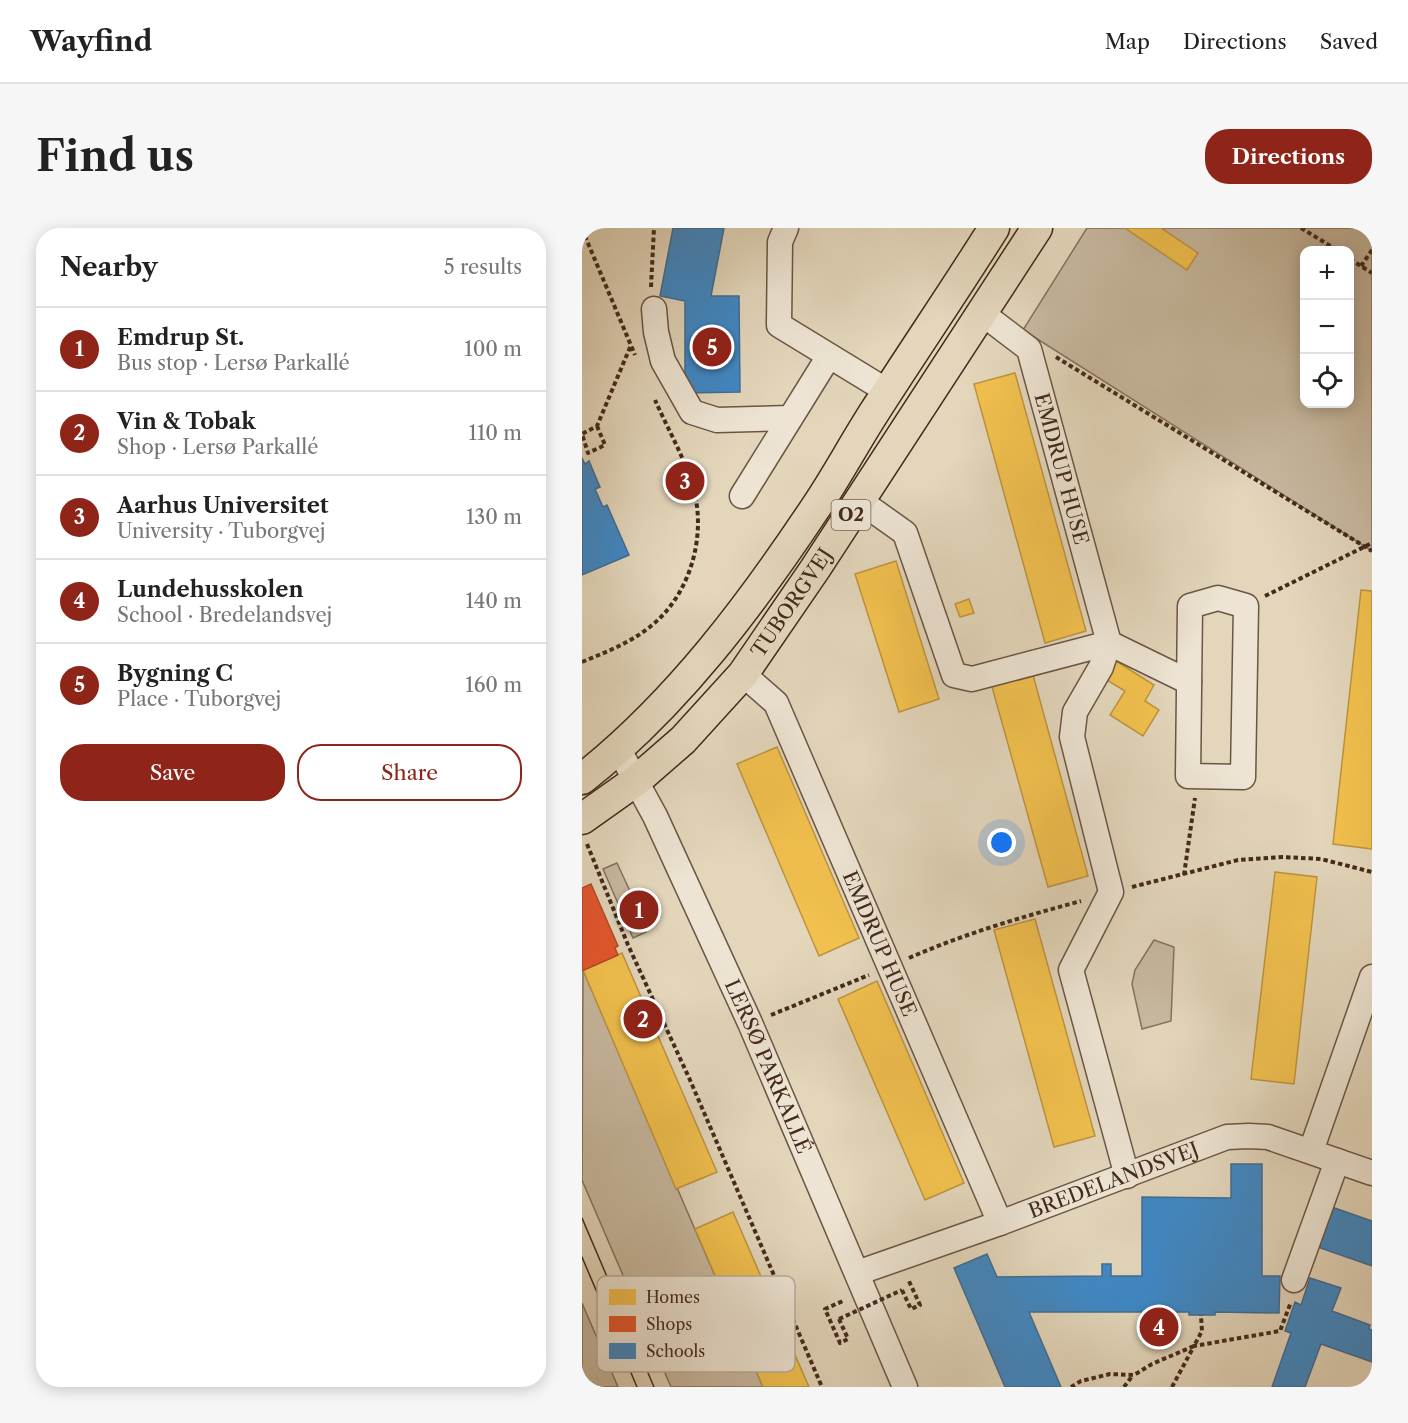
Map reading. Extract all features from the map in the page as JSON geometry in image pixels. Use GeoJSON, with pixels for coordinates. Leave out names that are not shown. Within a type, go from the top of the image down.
{"type":"FeatureCollection","features":[{"type":"Feature","properties":{"kind":"main road","name":"TUBORGVEJ"},"geometry":{"type":"LineString","coordinates":[[582,779],[619,750],[654,715],[736,619],[819,503],[887,391],[994,228]]}},
{"type":"Feature","properties":{"kind":"main road","name":"TUBORGVEJ"},"geometry":{"type":"LineString","coordinates":[[584,831],[637,780],[684,740],[743,674],[860,501],[1037,228]]}},
{"type":"Feature","properties":{"kind":"street"},"geometry":{"type":"LineString","coordinates":[[786,228],[780,242],[779,325],[887,391]]}},
{"type":"Feature","properties":{"kind":"street"},"geometry":{"type":"LineString","coordinates":[[654,309],[656,332],[663,361],[692,412],[717,420],[790,418]]}},
{"type":"Feature","properties":{"kind":"street"},"geometry":{"type":"LineString","coordinates":[[983,314],[1029,349]]}},
{"type":"Feature","properties":{"kind":"street","name":"EMDRUP HUSE"},"geometry":{"type":"LineString","coordinates":[[1029,349],[1109,643]]}},
{"type":"Feature","properties":{"kind":"street"},"geometry":{"type":"LineString","coordinates":[[742,496],[829,356]]}},
{"type":"Feature","properties":{"kind":"street"},"geometry":{"type":"LineString","coordinates":[[860,501],[905,533],[954,675],[972,679],[1109,643],[1189,682]]}},
{"type":"Feature","properties":{"kind":"street"},"geometry":{"type":"LineString","coordinates":[[1218,598],[1246,606],[1243,777],[1188,776],[1189,682],[1190,606],[1218,598]]}},
{"type":"Feature","properties":{"kind":"street"},"geometry":{"type":"LineString","coordinates":[[1109,643],[1101,667],[1074,712],[1072,737],[1112,892],[1071,970],[1127,1176]]}},
{"type":"Feature","properties":{"kind":"street","name":"EMDRUP HUSE"},"geometry":{"type":"LineString","coordinates":[[743,674],[776,703],[1000,1223]]}},
{"type":"Feature","properties":{"kind":"street","name":"LERSØ PARKALLÉ"},"geometry":{"type":"LineString","coordinates":[[619,750],[637,780],[750,1023],[905,1387]]}},
{"type":"Feature","properties":{"kind":"street"},"geometry":{"type":"LineString","coordinates":[[1311,1151],[1367,1010],[1372,977]]}},
{"type":"Feature","properties":{"kind":"street","name":"BREDELANDSVEJ"},"geometry":{"type":"LineString","coordinates":[[861,1282],[1000,1223],[1227,1137],[1268,1137],[1372,1173]]}},
{"type":"Feature","properties":{"kind":"street"},"geometry":{"type":"LineString","coordinates":[[1294,1280],[1337,1161]]}},
{"type":"Feature","properties":{"kind":"path"},"geometry":{"type":"LineString","coordinates":[[1301,228],[1330,246]]}},
{"type":"Feature","properties":{"kind":"path"},"geometry":{"type":"LineString","coordinates":[[582,229],[636,356]]}},
{"type":"Feature","properties":{"kind":"path"},"geometry":{"type":"LineString","coordinates":[[1361,266],[1372,250]]}},
{"type":"Feature","properties":{"kind":"path"},"geometry":{"type":"LineString","coordinates":[[1354,262],[1372,273]]}},
{"type":"Feature","properties":{"kind":"path"},"geometry":{"type":"LineString","coordinates":[[1029,349],[1049,353],[1372,551]]}},
{"type":"Feature","properties":{"kind":"path"},"geometry":{"type":"LineString","coordinates":[[582,662],[625,644],[652,625],[674,601],[688,575],[697,546],[697,512],[692,485],[655,399]]}},
{"type":"Feature","properties":{"kind":"path"},"geometry":{"type":"LineString","coordinates":[[597,426],[605,445],[588,453],[582,434],[597,426]]}},
{"type":"Feature","properties":{"kind":"path"},"geometry":{"type":"LineString","coordinates":[[1246,606],[1372,543]]}},
{"type":"Feature","properties":{"kind":"path"},"geometry":{"type":"LineString","coordinates":[[1184,874],[1196,777]]}},
{"type":"Feature","properties":{"kind":"path"},"geometry":{"type":"LineString","coordinates":[[584,831],[628,945],[690,1080],[774,1276]]}},
{"type":"Feature","properties":{"kind":"path"},"geometry":{"type":"LineString","coordinates":[[750,1023],[986,927],[1239,860],[1283,856],[1321,859],[1372,872]]}},
{"type":"Feature","properties":{"kind":"path"},"geometry":{"type":"LineString","coordinates":[[1124,1387],[1134,1375],[1152,1364],[1194,1346],[1280,1331],[1298,1282],[1294,1280]]}},
{"type":"Feature","properties":{"kind":"path"},"geometry":{"type":"LineString","coordinates":[[861,1282],[825,1309],[840,1343],[848,1339],[839,1319],[902,1290],[911,1309],[920,1305],[911,1286]]}},
{"type":"Feature","properties":{"kind":"path"},"geometry":{"type":"LineString","coordinates":[[1172,1387],[1202,1331],[1201,1315]]}},
{"type":"Feature","properties":{"kind":"path"},"geometry":{"type":"LineString","coordinates":[[795,1324],[822,1387]]}},
{"type":"Feature","properties":{"kind":"path"},"geometry":{"type":"LineString","coordinates":[[1071,1387],[1082,1380],[1110,1374],[1134,1375]]}},
{"type":"Feature","properties":{"kind":"shaded area"},"geometry":{"type":"Polygon","coordinates":[[[1087,228],[1372,228],[1372,551],[1023,330],[1087,228]]]}},
{"type":"Feature","properties":{"kind":"shaded area"},"geometry":{"type":"Polygon","coordinates":[[[617,863],[635,902],[630,905],[636,921],[642,919],[647,929],[646,932],[633,938],[603,869],[617,863]]]}},
{"type":"Feature","properties":{"kind":"shaded area"},"geometry":{"type":"Polygon","coordinates":[[[1154,940],[1174,947],[1171,1021],[1142,1029],[1132,984],[1135,970],[1154,940]]]}},
{"type":"Feature","properties":{"kind":"shaded area"},"geometry":{"type":"Polygon","coordinates":[[[583,970],[715,1276],[623,1276],[582,1180],[583,970]]]}},
{"type":"Feature","properties":{"kind":"shaded area"},"geometry":{"type":"Polygon","coordinates":[[[582,1303],[597,1338],[597,1372],[612,1372],[618,1387],[582,1387],[582,1303]]]}},
{"type":"Feature","properties":{"kind":"shaded area"},"geometry":{"type":"Polygon","coordinates":[[[665,1372],[757,1372],[763,1387],[671,1387],[665,1372]]]}},
{"type":"Feature","properties":{"kind":"building: Homes"},"geometry":{"type":"Polygon","coordinates":[[[1125,228],[1161,228],[1198,253],[1187,270],[1125,228]]]}},
{"type":"Feature","properties":{"kind":"building: Homes"},"geometry":{"type":"Polygon","coordinates":[[[1015,373],[1086,631],[1045,643],[974,384],[1015,373]]]}},
{"type":"Feature","properties":{"kind":"building: Homes"},"geometry":{"type":"Polygon","coordinates":[[[896,561],[939,699],[899,712],[855,574],[896,561]]]}},
{"type":"Feature","properties":{"kind":"building: Homes"},"geometry":{"type":"Polygon","coordinates":[[[1361,590],[1372,591],[1372,849],[1333,844],[1361,590]]]}},
{"type":"Feature","properties":{"kind":"building: Homes"},"geometry":{"type":"Polygon","coordinates":[[[969,599],[974,613],[960,617],[955,604],[969,599]]]}},
{"type":"Feature","properties":{"kind":"building: Homes"},"geometry":{"type":"Polygon","coordinates":[[[1116,661],[1154,685],[1145,701],[1159,710],[1143,736],[1110,715],[1125,691],[1105,679],[1116,661]]]}},
{"type":"Feature","properties":{"kind":"building: Homes"},"geometry":{"type":"Polygon","coordinates":[[[1033,675],[1088,876],[1048,887],[992,687],[1033,675]]]}},
{"type":"Feature","properties":{"kind":"building: Homes"},"geometry":{"type":"Polygon","coordinates":[[[777,747],[859,938],[819,956],[737,764],[777,747]]]}},
{"type":"Feature","properties":{"kind":"building: Homes"},"geometry":{"type":"Polygon","coordinates":[[[1275,872],[1317,877],[1294,1084],[1251,1079],[1275,872]]]}},
{"type":"Feature","properties":{"kind":"building: Homes"},"geometry":{"type":"Polygon","coordinates":[[[1035,919],[1095,1136],[1054,1147],[994,930],[1035,919]]]}},
{"type":"Feature","properties":{"kind":"building: Homes"},"geometry":{"type":"Polygon","coordinates":[[[622,953],[717,1172],[676,1189],[583,970],[622,953]]]}},
{"type":"Feature","properties":{"kind":"building: Homes"},"geometry":{"type":"Polygon","coordinates":[[[877,981],[964,1183],[925,1200],[838,999],[877,981]]]}},
{"type":"Feature","properties":{"kind":"building: Homes"},"geometry":{"type":"Polygon","coordinates":[[[733,1212],[761,1276],[715,1276],[695,1229],[733,1212]]]}},
{"type":"Feature","properties":{"kind":"building: Homes"},"geometry":{"type":"Polygon","coordinates":[[[795,1355],[809,1387],[763,1387],[757,1372],[795,1372],[795,1355]]]}},
{"type":"Feature","properties":{"kind":"building: Shops"},"geometry":{"type":"Polygon","coordinates":[[[591,884],[618,946],[615,948],[618,955],[582,971],[582,888],[591,884]]]}},
{"type":"Feature","properties":{"kind":"building: Schools"},"geometry":{"type":"Polygon","coordinates":[[[673,228],[724,228],[711,296],[739,296],[740,392],[685,393],[685,301],[660,296],[673,228]]]}},
{"type":"Feature","properties":{"kind":"building: Schools"},"geometry":{"type":"Polygon","coordinates":[[[582,458],[585,464],[589,461],[600,487],[595,489],[603,507],[607,505],[629,555],[582,575],[582,458]]]}},
{"type":"Feature","properties":{"kind":"building: Schools"},"geometry":{"type":"Polygon","coordinates":[[[1231,1164],[1262,1164],[1262,1276],[1280,1276],[1279,1313],[1215,1312],[1215,1315],[1189,1315],[1189,1312],[1029,1312],[1061,1387],[1005,1387],[954,1268],[987,1254],[997,1277],[1102,1276],[1102,1264],[1111,1264],[1111,1276],[1142,1276],[1142,1197],[1231,1198],[1231,1164]]]}},
{"type":"Feature","properties":{"kind":"building: Schools"},"geometry":{"type":"Polygon","coordinates":[[[1329,1206],[1372,1221],[1372,1266],[1315,1246],[1329,1206]]]}},
{"type":"Feature","properties":{"kind":"building: Schools"},"geometry":{"type":"Polygon","coordinates":[[[1310,1278],[1341,1288],[1332,1311],[1370,1325],[1372,1362],[1321,1344],[1305,1387],[1272,1387],[1291,1333],[1285,1331],[1295,1302],[1301,1305],[1310,1278]]]}},
{"type":"Feature","properties":{"kind":"tram line"},"geometry":{"type":"LineString","coordinates":[[582,1218],[607,1276]]}},
{"type":"Feature","properties":{"kind":"tram line"},"geometry":{"type":"LineString","coordinates":[[582,1257],[597,1292]]}},
{"type":"Feature","properties":{"kind":"tram line"},"geometry":{"type":"LineString","coordinates":[[631,1372],[637,1387]]}},
{"type":"Feature","properties":{"kind":"tram line"},"geometry":{"type":"LineString","coordinates":[[648,1372],[654,1387]]}},
{"type":"Feature","properties":{"kind":"place","name":"Bygning C"},"geometry":{"type":"Point","coordinates":[712,347]}},
{"type":"Feature","properties":{"kind":"place","name":"Aarhus Universitet"},"geometry":{"type":"Point","coordinates":[685,481]}},
{"type":"Feature","properties":{"kind":"place","name":"Emdrup St."},"geometry":{"type":"Point","coordinates":[639,910]}},
{"type":"Feature","properties":{"kind":"place","name":"Vin & Tobak"},"geometry":{"type":"Point","coordinates":[643,1019]}},
{"type":"Feature","properties":{"kind":"place","name":"Lundehusskolen"},"geometry":{"type":"Point","coordinates":[1159,1327]}}]}
